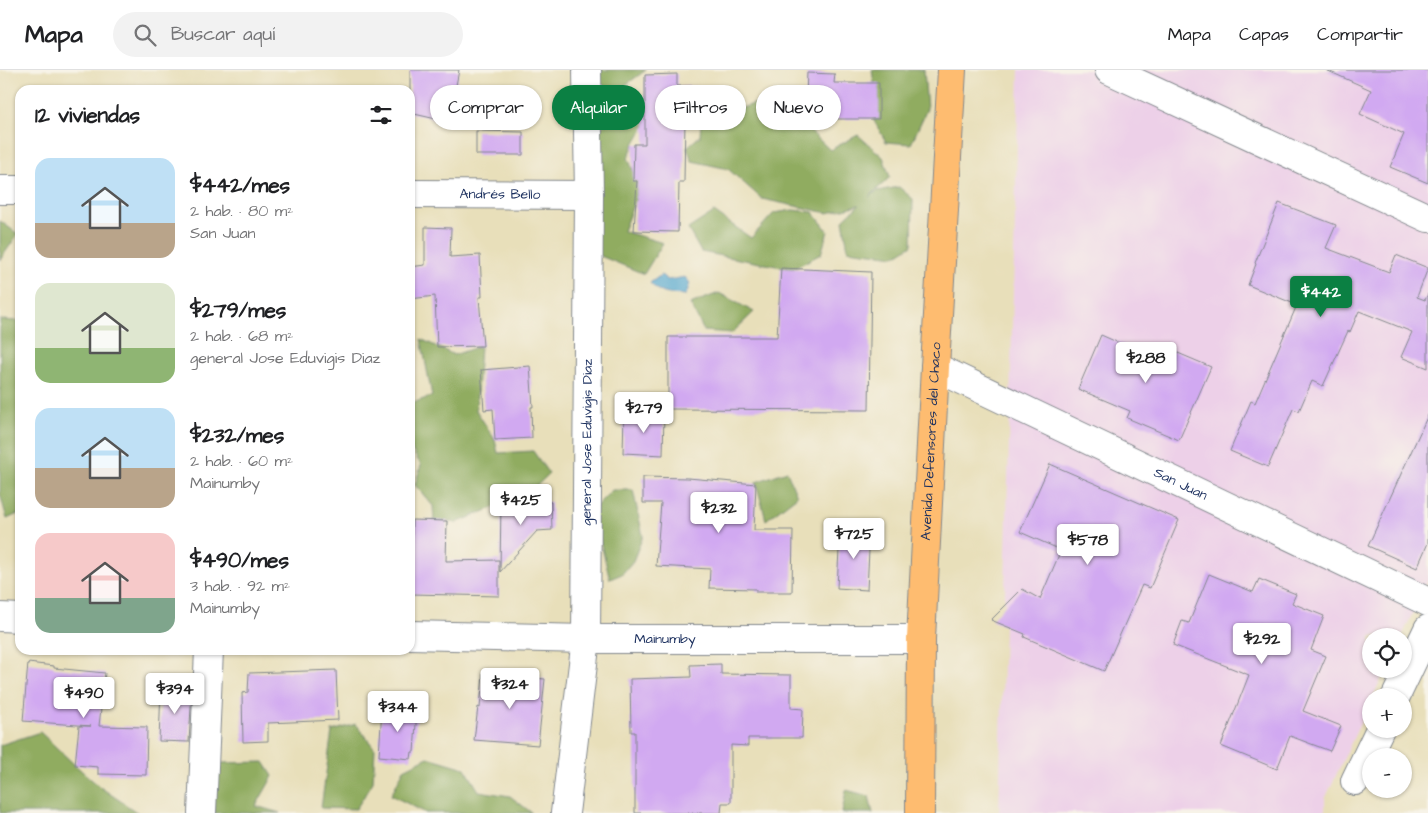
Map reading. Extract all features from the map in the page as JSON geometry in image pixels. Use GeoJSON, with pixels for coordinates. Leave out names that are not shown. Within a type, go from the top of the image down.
{"type":"FeatureCollection","features":[{"type":"Feature","properties":{"kind":"main road","name":"Avenida Defensores del Chaco"},"geometry":{"type":"LineString","coordinates":[[920,813],[921,639],[952,70]]}},
{"type":"Feature","properties":{"kind":"street","name":"general Jose Eduvigis Diaz"},"geometry":{"type":"LineString","coordinates":[[565,813],[586,639],[589,195],[587,70]]}},
{"type":"Feature","properties":{"kind":"street"},"geometry":{"type":"LineString","coordinates":[[1110,70],[1428,218]]}},
{"type":"Feature","properties":{"kind":"street"},"geometry":{"type":"LineString","coordinates":[[0,190],[15,190]]}},
{"type":"Feature","properties":{"kind":"street","name":"Andrés Bello"},"geometry":{"type":"LineString","coordinates":[[415,194],[589,195]]}},
{"type":"Feature","properties":{"kind":"street","name":"San Juan"},"geometry":{"type":"LineString","coordinates":[[935,367],[1428,602]]}},
{"type":"Feature","properties":{"kind":"street"},"geometry":{"type":"LineString","coordinates":[[0,617],[15,618]]}},
{"type":"Feature","properties":{"kind":"street"},"geometry":{"type":"LineString","coordinates":[[1400,688],[1428,629]]}},
{"type":"Feature","properties":{"kind":"street","name":"Mainumby"},"geometry":{"type":"LineString","coordinates":[[415,635],[586,639],[921,639]]}},
{"type":"Feature","properties":{"kind":"street"},"geometry":{"type":"LineString","coordinates":[[202,813],[208,655]]}},
{"type":"Feature","properties":{"kind":"street"},"geometry":{"type":"LineString","coordinates":[[1355,781],[1376,738]]}},
{"type":"Feature","properties":{"kind":"shaded area"},"geometry":{"type":"Polygon","coordinates":[[[1019,70],[1428,70],[1428,580],[1406,628],[1362,628],[1362,678],[1382,678],[1377,688],[1362,688],[1362,719],[1325,799],[1325,813],[999,813],[1019,70]]]}},
{"type":"Feature","properties":{"kind":"green space"},"geometry":{"type":"Polygon","coordinates":[[[581,70],[646,70],[625,85],[588,85],[581,70]]]}},
{"type":"Feature","properties":{"kind":"green space"},"geometry":{"type":"Polygon","coordinates":[[[872,70],[924,70],[927,109],[911,144],[886,142],[873,119],[879,119],[872,70]]]}},
{"type":"Feature","properties":{"kind":"green space"},"geometry":{"type":"Polygon","coordinates":[[[756,103],[756,130],[809,130],[830,150],[858,135],[883,157],[890,177],[869,197],[877,191],[899,187],[913,199],[912,245],[895,256],[848,250],[843,220],[859,205],[828,213],[762,199],[728,169],[692,161],[687,147],[700,136],[700,130],[746,130],[746,107],[756,103]]]}},
{"type":"Feature","properties":{"kind":"green space"},"geometry":{"type":"Polygon","coordinates":[[[598,130],[643,130],[628,158],[640,187],[623,231],[663,243],[644,274],[598,255],[595,132],[598,130]]]}},
{"type":"Feature","properties":{"kind":"green space"},"geometry":{"type":"Polygon","coordinates":[[[793,210],[813,212],[828,231],[821,254],[792,269],[701,252],[688,229],[714,212],[751,238],[774,213],[793,210]]]}},
{"type":"Feature","properties":{"kind":"green space"},"geometry":{"type":"Polygon","coordinates":[[[0,221],[15,232],[15,238],[0,260],[0,221]]]}},
{"type":"Feature","properties":{"kind":"green space"},"geometry":{"type":"Polygon","coordinates":[[[719,293],[754,312],[732,333],[704,331],[690,304],[719,293]]]}},
{"type":"Feature","properties":{"kind":"green space"},"geometry":{"type":"Polygon","coordinates":[[[0,320],[15,321],[15,515],[7,519],[0,494],[0,320]]]}},
{"type":"Feature","properties":{"kind":"green space"},"geometry":{"type":"Polygon","coordinates":[[[421,339],[454,355],[480,346],[476,410],[495,440],[498,453],[533,451],[549,474],[529,493],[456,523],[434,521],[433,506],[415,485],[421,465],[415,455],[415,402],[432,396],[421,339]]]}},
{"type":"Feature","properties":{"kind":"green space"},"geometry":{"type":"Polygon","coordinates":[[[787,471],[797,496],[766,520],[756,482],[787,471]]]}},
{"type":"Feature","properties":{"kind":"green space"},"geometry":{"type":"Polygon","coordinates":[[[612,490],[633,490],[643,536],[633,561],[622,574],[610,579],[592,510],[612,490]]]}},
{"type":"Feature","properties":{"kind":"green space"},"geometry":{"type":"Polygon","coordinates":[[[356,724],[375,749],[373,782],[356,809],[321,808],[332,731],[356,724]]]}},
{"type":"Feature","properties":{"kind":"green space"},"geometry":{"type":"Polygon","coordinates":[[[40,732],[100,787],[138,813],[0,813],[0,745],[40,732]]]}},
{"type":"Feature","properties":{"kind":"green space"},"geometry":{"type":"Polygon","coordinates":[[[428,757],[465,768],[479,791],[510,796],[532,813],[426,813],[391,795],[404,769],[428,757]]]}},
{"type":"Feature","properties":{"kind":"green space"},"geometry":{"type":"Polygon","coordinates":[[[264,762],[273,776],[256,806],[280,813],[215,813],[211,789],[221,763],[264,762]]]}},
{"type":"Feature","properties":{"kind":"green space"},"geometry":{"type":"Polygon","coordinates":[[[846,790],[869,796],[873,813],[842,813],[846,790]]]}},
{"type":"Feature","properties":{"kind":"water"},"geometry":{"type":"Polygon","coordinates":[[[661,275],[668,280],[685,277],[690,283],[686,295],[666,294],[654,287],[650,283],[661,275]]]}},
{"type":"Feature","properties":{"kind":"building"},"geometry":{"type":"Polygon","coordinates":[[[410,70],[459,70],[456,85],[430,85],[430,118],[415,114],[415,85],[410,85],[410,70]]]}},
{"type":"Feature","properties":{"kind":"building"},"geometry":{"type":"Polygon","coordinates":[[[1326,70],[1428,70],[1428,183],[1390,167],[1404,134],[1360,114],[1371,90],[1326,70]]]}},
{"type":"Feature","properties":{"kind":"building"},"geometry":{"type":"Polygon","coordinates":[[[807,73],[835,74],[834,83],[879,83],[879,119],[841,119],[841,85],[806,85],[807,73]]]}},
{"type":"Feature","properties":{"kind":"building"},"geometry":{"type":"Polygon","coordinates":[[[677,74],[677,85],[655,85],[655,130],[685,130],[684,182],[679,182],[678,232],[634,231],[637,181],[633,181],[634,144],[645,144],[645,75],[677,74]]]}},
{"type":"Feature","properties":{"kind":"building"},"geometry":{"type":"Polygon","coordinates":[[[476,131],[523,132],[523,155],[476,155],[476,131]]]}},
{"type":"Feature","properties":{"kind":"building"},"geometry":{"type":"Polygon","coordinates":[[[1279,203],[1336,225],[1326,248],[1389,272],[1396,255],[1428,268],[1417,297],[1425,300],[1428,294],[1428,368],[1401,357],[1412,332],[1359,311],[1323,386],[1312,381],[1299,411],[1293,409],[1268,467],[1230,451],[1251,401],[1255,403],[1297,305],[1248,285],[1279,203]]]}},
{"type":"Feature","properties":{"kind":"building"},"geometry":{"type":"Polygon","coordinates":[[[425,227],[451,228],[450,257],[480,255],[482,297],[479,297],[483,346],[437,347],[435,296],[415,298],[415,266],[425,265],[425,227]]]}},
{"type":"Feature","properties":{"kind":"building"},"geometry":{"type":"Polygon","coordinates":[[[781,268],[871,272],[869,410],[668,409],[668,337],[777,337],[781,268]]]}},
{"type":"Feature","properties":{"kind":"building"},"geometry":{"type":"Polygon","coordinates":[[[1101,335],[1153,358],[1159,345],[1211,367],[1179,440],[1127,418],[1130,411],[1078,389],[1101,335]]]}},
{"type":"Feature","properties":{"kind":"building"},"geometry":{"type":"Polygon","coordinates":[[[530,366],[533,407],[531,407],[532,438],[495,440],[493,409],[484,410],[481,370],[530,366]]]}},
{"type":"Feature","properties":{"kind":"building"},"geometry":{"type":"Polygon","coordinates":[[[624,413],[664,414],[663,455],[623,453],[624,413]]]}},
{"type":"Feature","properties":{"kind":"building"},"geometry":{"type":"Polygon","coordinates":[[[1428,415],[1428,543],[1417,568],[1368,546],[1428,415]]]}},
{"type":"Feature","properties":{"kind":"building"},"geometry":{"type":"Polygon","coordinates":[[[1050,464],[1179,520],[1150,588],[1142,585],[1104,671],[1024,637],[1025,634],[991,620],[1022,589],[1040,599],[1061,550],[1020,532],[1050,464]]]}},
{"type":"Feature","properties":{"kind":"building"},"geometry":{"type":"Polygon","coordinates":[[[643,477],[688,478],[756,484],[754,530],[793,530],[792,592],[756,592],[756,589],[709,588],[710,569],[656,566],[661,503],[643,503],[643,477]]]}},
{"type":"Feature","properties":{"kind":"building"},"geometry":{"type":"Polygon","coordinates":[[[501,501],[551,502],[552,530],[537,531],[500,572],[501,501]]]}},
{"type":"Feature","properties":{"kind":"building"},"geometry":{"type":"Polygon","coordinates":[[[415,520],[447,521],[446,561],[499,560],[499,596],[415,594],[415,520]]]}},
{"type":"Feature","properties":{"kind":"building"},"geometry":{"type":"Polygon","coordinates":[[[840,530],[870,531],[867,590],[837,588],[840,530]]]}},
{"type":"Feature","properties":{"kind":"building"},"geometry":{"type":"Polygon","coordinates":[[[1209,574],[1253,592],[1259,579],[1296,594],[1292,603],[1324,616],[1311,650],[1326,656],[1303,711],[1341,726],[1330,751],[1290,736],[1277,769],[1221,746],[1249,675],[1173,645],[1182,621],[1189,623],[1209,574]]]}},
{"type":"Feature","properties":{"kind":"building"},"geometry":{"type":"Polygon","coordinates":[[[28,663],[54,666],[54,668],[105,673],[99,726],[147,727],[146,775],[98,774],[98,767],[75,765],[79,726],[91,726],[23,721],[28,663]]]}},
{"type":"Feature","properties":{"kind":"building"},"geometry":{"type":"Polygon","coordinates":[[[721,664],[721,674],[791,675],[791,708],[803,709],[802,738],[748,738],[748,746],[731,745],[731,803],[722,803],[721,813],[635,813],[635,732],[631,732],[630,679],[691,677],[690,665],[721,664]]]}},
{"type":"Feature","properties":{"kind":"building"},"geometry":{"type":"Polygon","coordinates":[[[336,670],[338,720],[268,723],[268,741],[243,742],[242,693],[248,692],[249,673],[336,670]]]}},
{"type":"Feature","properties":{"kind":"building"},"geometry":{"type":"Polygon","coordinates":[[[483,674],[545,679],[538,745],[474,740],[478,707],[480,708],[483,674]]]}},
{"type":"Feature","properties":{"kind":"building"},"geometry":{"type":"Polygon","coordinates":[[[161,688],[192,689],[189,742],[159,741],[161,688]]]}},
{"type":"Feature","properties":{"kind":"building"},"geometry":{"type":"Polygon","coordinates":[[[382,708],[417,710],[414,752],[412,752],[411,759],[379,756],[382,708]]]}}]}
